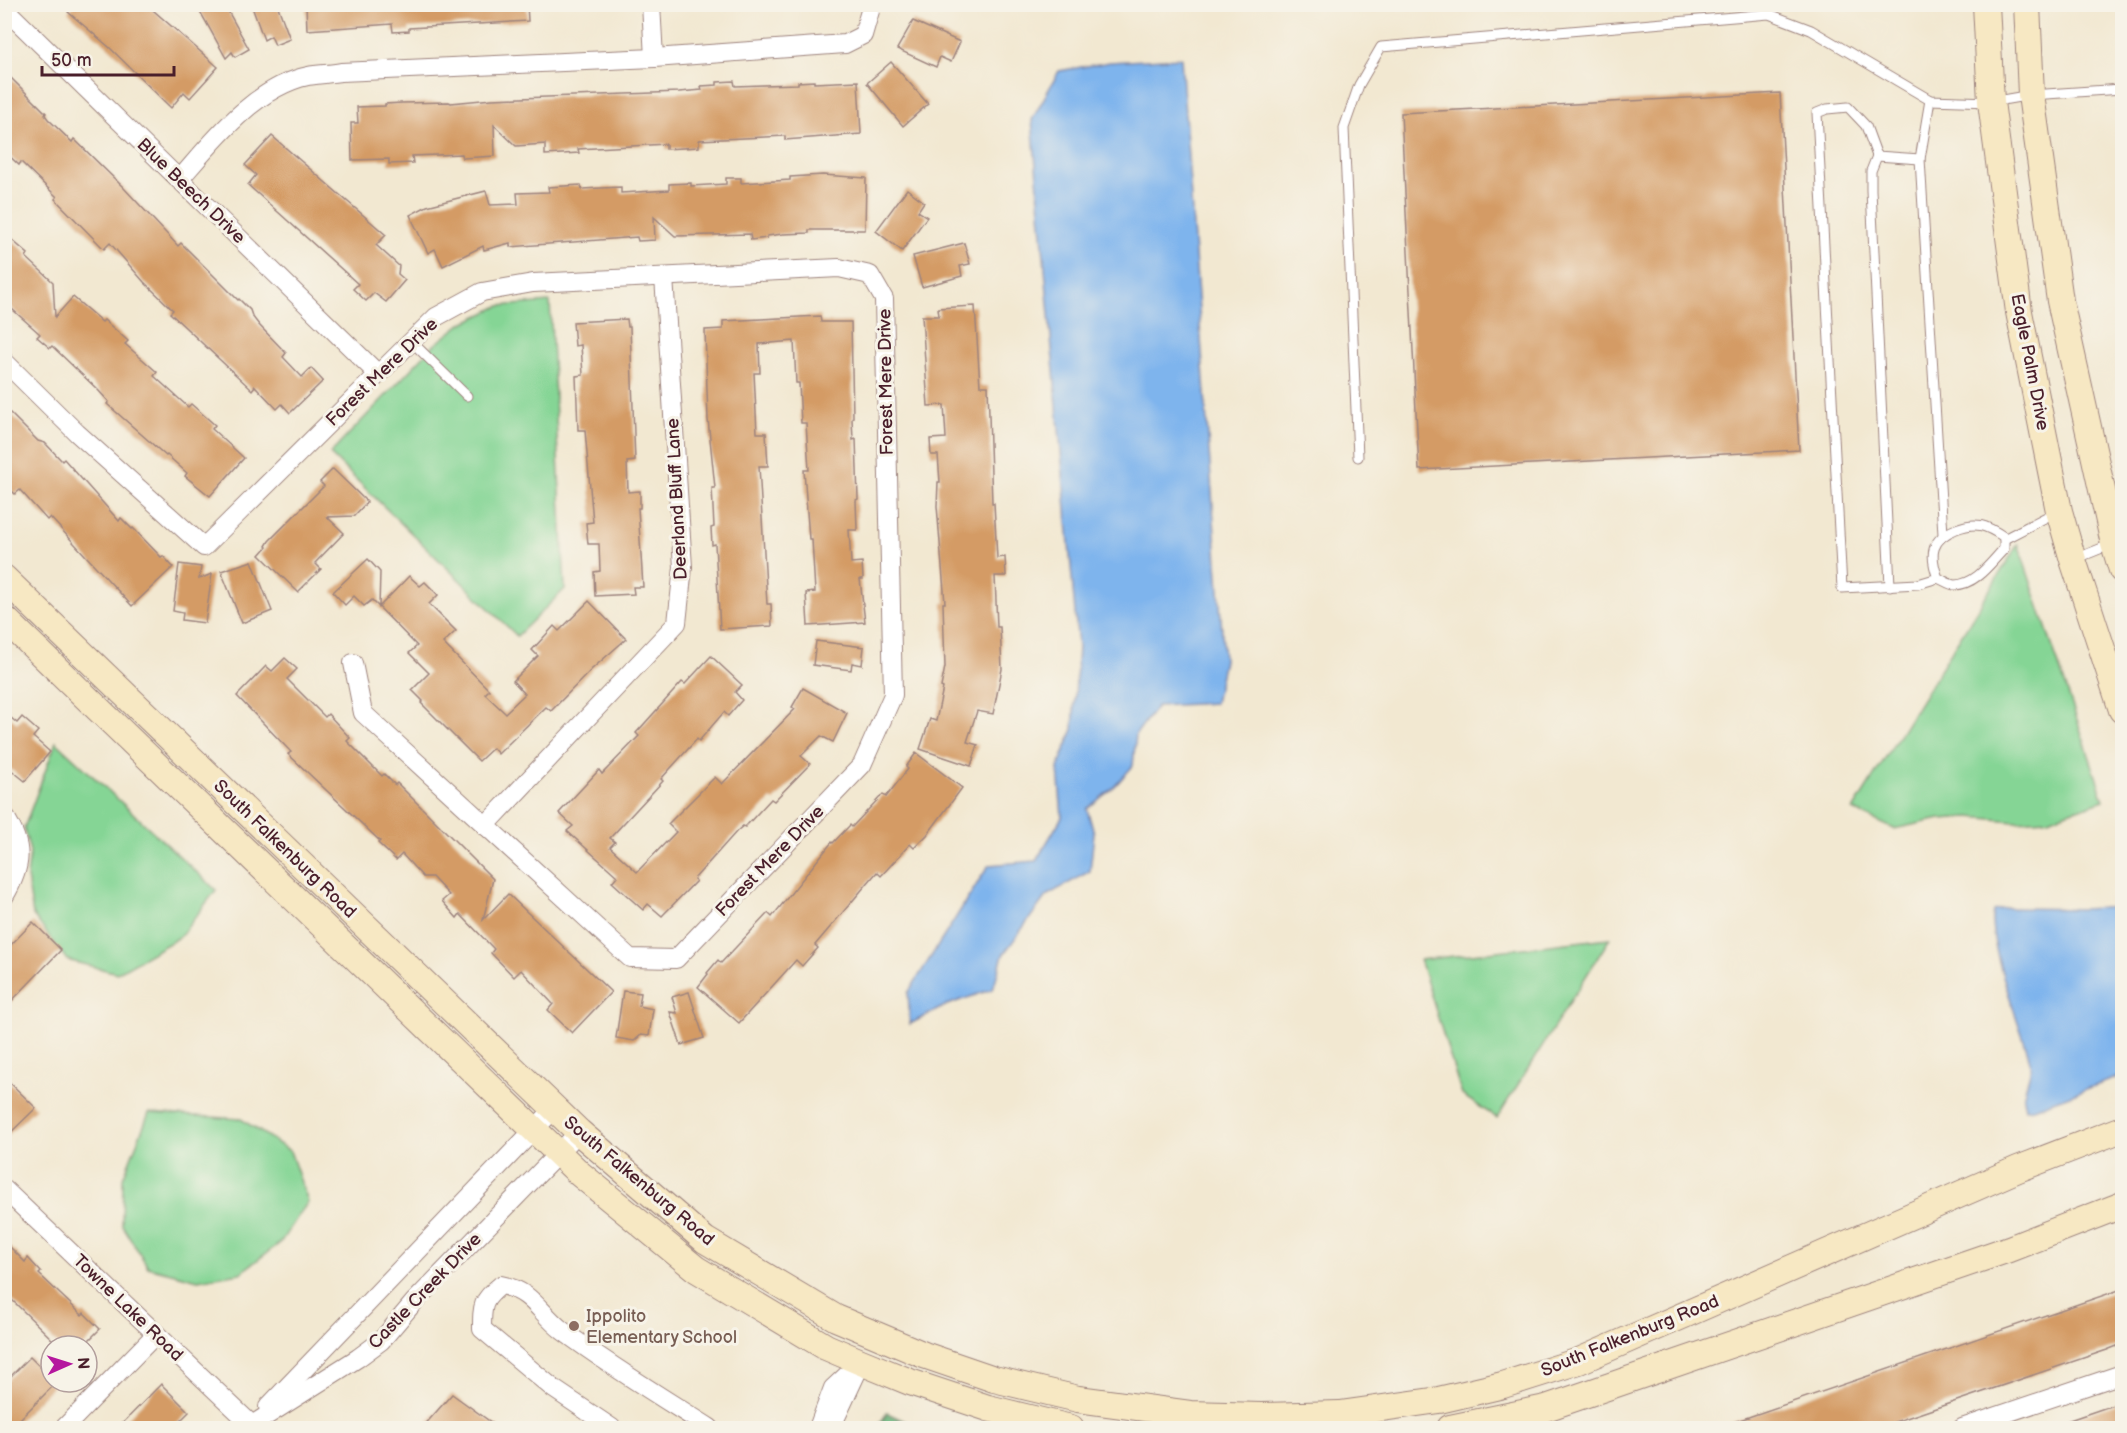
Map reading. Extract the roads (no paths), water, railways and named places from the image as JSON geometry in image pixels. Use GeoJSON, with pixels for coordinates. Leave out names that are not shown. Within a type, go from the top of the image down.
{"type":"FeatureCollection","features":[{"type":"Feature","properties":{"kind":"street"},"geometry":{"type":"LineString","coordinates":[[651,4],[654,58]]}},
{"type":"Feature","properties":{"kind":"street"},"geometry":{"type":"LineString","coordinates":[[179,180],[233,119],[272,91],[306,77],[341,72],[654,58],[845,44],[863,35],[872,4]]}},
{"type":"Feature","properties":{"kind":"street","name":"Eagle Palm Drive"},"geometry":{"type":"LineString","coordinates":[[1986,4],[1991,102],[2019,312],[2059,510],[2122,710]]}},
{"type":"Feature","properties":{"kind":"street"},"geometry":{"type":"LineString","coordinates":[[2027,4],[2031,94],[2060,301],[2118,543],[2122,570]]}},
{"type":"Feature","properties":{"kind":"street","name":"Blue Beech Drive"},"geometry":{"type":"LineString","coordinates":[[4,8],[378,374]]}},
{"type":"Feature","properties":{"kind":"street","name":"Forest Mere Drive"},"geometry":{"type":"LineString","coordinates":[[4,361],[78,433],[204,547],[436,316],[482,292],[533,284],[839,268],[870,275],[884,299],[893,695],[862,765],[676,959],[630,958],[485,826],[363,713],[353,663]]}},
{"type":"Feature","properties":{"kind":"street","name":"Deerland Bluff Lane"},"geometry":{"type":"LineString","coordinates":[[485,826],[677,624],[683,567],[664,277]]}},
{"type":"Feature","properties":{"kind":"street","name":"South Falkenburg Road"},"geometry":{"type":"LineString","coordinates":[[4,578],[554,1109],[705,1240],[836,1318],[924,1355],[994,1379],[1078,1399],[1190,1414],[1261,1416],[1340,1414],[1439,1400],[1503,1385],[1579,1361],[2018,1169],[2122,1130]]}},
{"type":"Feature","properties":{"kind":"street","name":"South Falkenburg Road"},"geometry":{"type":"LineString","coordinates":[[4,618],[558,1154],[696,1269],[826,1347],[861,1362],[910,1382],[988,1408],[1071,1428]]}},
{"type":"Feature","properties":{"kind":"street"},"geometry":{"type":"LineString","coordinates":[[4,815],[14,830],[20,854],[18,874],[4,897]]}},
{"type":"Feature","properties":{"kind":"street","name":"Castle Creek Drive"},"geometry":{"type":"LineString","coordinates":[[252,1427],[554,1109]]}},
{"type":"Feature","properties":{"kind":"street","name":"Castle Creek Drive"},"geometry":{"type":"LineString","coordinates":[[252,1427],[381,1341],[414,1302],[579,1132]]}},
{"type":"Feature","properties":{"kind":"street","name":"Towne Lake Road"},"geometry":{"type":"LineString","coordinates":[[4,1189],[252,1427]]}},
{"type":"Feature","properties":{"kind":"street","name":"South Falkenburg Road"},"geometry":{"type":"LineString","coordinates":[[1450,1428],[1546,1408],[2009,1249],[2122,1205]]}},
{"type":"Feature","properties":{"kind":"street"},"geometry":{"type":"LineString","coordinates":[[612,1428],[554,1389],[482,1329],[482,1308],[487,1297],[501,1285],[516,1288],[531,1299],[560,1329],[710,1428]]}},
{"type":"Feature","properties":{"kind":"street"},"geometry":{"type":"LineString","coordinates":[[64,1428],[155,1335]]}},
{"type":"Feature","properties":{"kind":"street"},"geometry":{"type":"LineString","coordinates":[[818,1428],[832,1388],[861,1362],[874,1354],[891,1352],[966,1377],[994,1379]]}},
{"type":"Feature","properties":{"kind":"street"},"geometry":{"type":"LineString","coordinates":[[831,1428],[861,1362]]}},
{"type":"Feature","properties":{"kind":"street"},"geometry":{"type":"LineString","coordinates":[[1962,1428],[2122,1374]]}},
{"type":"Feature","properties":{"kind":"lane"},"geometry":{"type":"LineString","coordinates":[[1358,457],[1344,128],[1359,85],[1381,47],[1769,14],[1811,30],[1930,100],[1991,102],[2031,94],[2122,89]]}},
{"type":"Feature","properties":{"kind":"lane"},"geometry":{"type":"LineString","coordinates":[[1930,100],[1920,159],[1943,534]]}},
{"type":"Feature","properties":{"kind":"lane"},"geometry":{"type":"LineString","coordinates":[[1890,586],[1871,190],[1871,171],[1877,156],[1866,126],[1848,107],[1827,109],[1817,113],[1842,588],[1890,586],[1918,584],[1938,578],[1954,585],[1976,578],[2004,549],[2004,537],[1985,526],[1970,523],[1943,534],[1935,543],[1933,563],[1938,578]]}},
{"type":"Feature","properties":{"kind":"lane"},"geometry":{"type":"LineString","coordinates":[[1877,156],[1920,159]]}},
{"type":"Feature","properties":{"kind":"lane"},"geometry":{"type":"LineString","coordinates":[[411,341],[467,396]]}},
{"type":"Feature","properties":{"kind":"lane"},"geometry":{"type":"LineString","coordinates":[[2004,539],[2059,510]]}},
{"type":"Feature","properties":{"kind":"lane"},"geometry":{"type":"LineString","coordinates":[[2073,560],[2118,543]]}},
{"type":"Feature","properties":{"kind":"water"},"geometry":{"type":"Polygon","coordinates":[[[1181,58],[1224,660],[1215,703],[1157,706],[1136,734],[1133,766],[1114,787],[1087,809],[1094,833],[1090,871],[1046,896],[1003,955],[993,989],[947,1005],[910,1024],[908,993],[989,865],[1036,861],[1062,817],[1058,768],[1073,729],[1078,647],[1032,120],[1059,71],[1110,62],[1181,58]]]}},
{"type":"Feature","properties":{"kind":"water"},"geometry":{"type":"Polygon","coordinates":[[[2122,907],[2122,1076],[2034,1108],[2025,1109],[2023,1098],[2031,1068],[1994,941],[1993,911],[2007,908],[2122,907]]]}},
{"type":"Feature","properties":{"kind":"place","name":"Ippolito Elementary School"},"geometry":{"type":"Point","coordinates":[574,1326]}}]}
